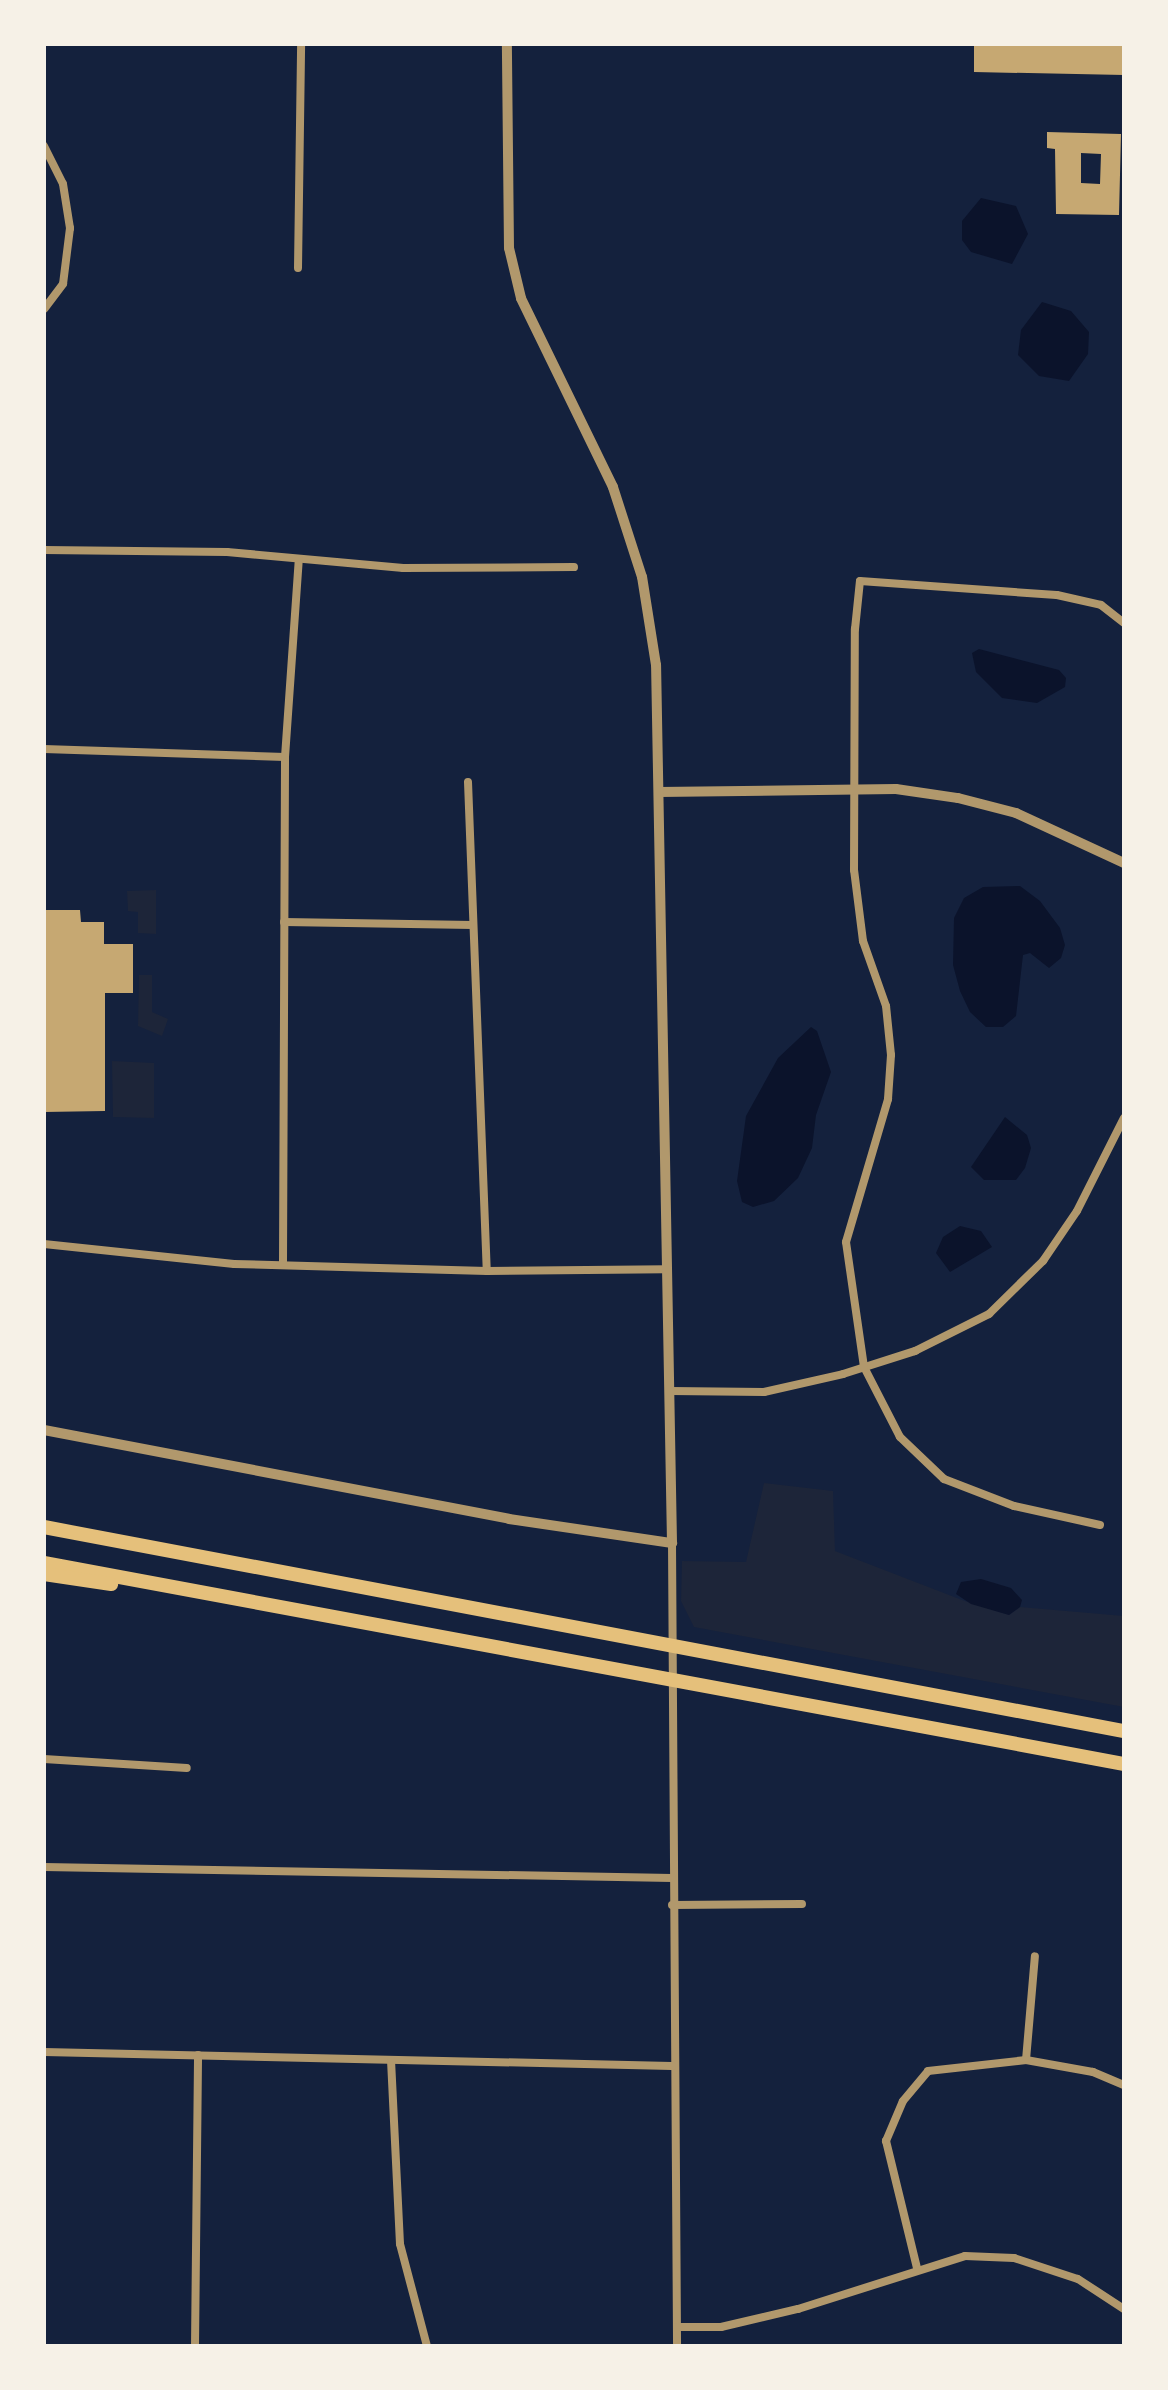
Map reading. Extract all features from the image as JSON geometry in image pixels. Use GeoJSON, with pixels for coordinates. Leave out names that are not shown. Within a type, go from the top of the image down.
{"type":"FeatureCollection","features":[{"type":"Feature","properties":{"kind":"highway"},"geometry":{"type":"LineString","coordinates":[[44,1527],[1124,1731]]}},
{"type":"Feature","properties":{"kind":"highway"},"geometry":{"type":"LineString","coordinates":[[44,1563],[1124,1764]]}},
{"type":"Feature","properties":{"kind":"highway"},"geometry":{"type":"LineString","coordinates":[[44,1574],[396,1628]]}},
{"type":"Feature","properties":{"kind":"street"},"geometry":{"type":"LineString","coordinates":[[298,268],[301,44]]}},
{"type":"Feature","properties":{"kind":"street"},"geometry":{"type":"LineString","coordinates":[[507,44],[509,248],[521,298],[613,487],[642,577],[656,665],[665,1269],[671,1391],[672,2066],[677,2346]]}},
{"type":"Feature","properties":{"kind":"street"},"geometry":{"type":"LineString","coordinates":[[44,146],[63,184],[70,228],[63,284],[44,309]]}},
{"type":"Feature","properties":{"kind":"street"},"geometry":{"type":"LineString","coordinates":[[44,550],[227,552],[403,568],[574,567]]}},
{"type":"Feature","properties":{"kind":"street"},"geometry":{"type":"LineString","coordinates":[[283,1263],[285,757],[299,559]]}},
{"type":"Feature","properties":{"kind":"street"},"geometry":{"type":"LineString","coordinates":[[1100,1525],[1014,1506],[944,1479],[900,1437],[864,1367],[846,1242],[888,1099],[891,1055],[886,1006],[863,941],[854,870],[860,581],[1057,595],[1101,605],[1124,623]]}},
{"type":"Feature","properties":{"kind":"street"},"geometry":{"type":"LineString","coordinates":[[44,749],[285,757]]}},
{"type":"Feature","properties":{"kind":"street"},"geometry":{"type":"LineString","coordinates":[[468,782],[487,1271]]}},
{"type":"Feature","properties":{"kind":"street"},"geometry":{"type":"LineString","coordinates":[[659,792],[896,789],[972,801],[1016,813],[1124,863]]}},
{"type":"Feature","properties":{"kind":"street"},"geometry":{"type":"LineString","coordinates":[[284,922],[473,925]]}},
{"type":"Feature","properties":{"kind":"street"},"geometry":{"type":"LineString","coordinates":[[671,1391],[764,1392],[915,1351],[989,1314],[1043,1261],[1077,1211],[1124,1118]]}},
{"type":"Feature","properties":{"kind":"street"},"geometry":{"type":"LineString","coordinates":[[44,1244],[169,1259],[487,1271],[665,1269]]}},
{"type":"Feature","properties":{"kind":"street"},"geometry":{"type":"LineString","coordinates":[[44,1430],[509,1519],[672,1543]]}},
{"type":"Feature","properties":{"kind":"street"},"geometry":{"type":"LineString","coordinates":[[44,1759],[187,1768]]}},
{"type":"Feature","properties":{"kind":"street"},"geometry":{"type":"LineString","coordinates":[[44,1867],[672,1878]]}},
{"type":"Feature","properties":{"kind":"street"},"geometry":{"type":"LineString","coordinates":[[672,1905],[802,1904]]}},
{"type":"Feature","properties":{"kind":"street"},"geometry":{"type":"LineString","coordinates":[[1026,2060],[1035,1956]]}},
{"type":"Feature","properties":{"kind":"street"},"geometry":{"type":"LineString","coordinates":[[44,2052],[672,2066]]}},
{"type":"Feature","properties":{"kind":"street"},"geometry":{"type":"LineString","coordinates":[[195,2346],[198,2055]]}},
{"type":"Feature","properties":{"kind":"street"},"geometry":{"type":"LineString","coordinates":[[391,2060],[400,2244],[427,2346]]}},
{"type":"Feature","properties":{"kind":"street"},"geometry":{"type":"LineString","coordinates":[[917,2268],[886,2141],[903,2101],[928,2071],[1026,2060],[1093,2072],[1124,2085]]}},
{"type":"Feature","properties":{"kind":"street"},"geometry":{"type":"LineString","coordinates":[[677,2327],[721,2327],[798,2309],[917,2268],[965,2256],[1014,2258],[1078,2279],[1124,2309]]}},
{"type":"Feature","properties":{"kind":"shaded area"},"geometry":{"type":"Polygon","coordinates":[[[981,198],[1016,206],[1028,234],[1012,264],[971,252],[962,240],[962,221],[981,198]]]}},
{"type":"Feature","properties":{"kind":"shaded area"},"geometry":{"type":"Polygon","coordinates":[[[1042,302],[1071,311],[1089,332],[1088,354],[1069,381],[1039,376],[1018,355],[1021,330],[1042,302]]]}},
{"type":"Feature","properties":{"kind":"shaded area"},"geometry":{"type":"Polygon","coordinates":[[[979,649],[1059,670],[1066,678],[1065,687],[1037,703],[1002,698],[976,672],[972,653],[979,649]]]}},
{"type":"Feature","properties":{"kind":"shaded area"},"geometry":{"type":"Polygon","coordinates":[[[1020,886],[1040,901],[1060,928],[1065,945],[1061,958],[1049,968],[1030,953],[1023,955],[1016,1016],[1003,1027],[986,1027],[970,1012],[960,991],[953,965],[954,918],[964,898],[983,887],[1020,886]]]}},
{"type":"Feature","properties":{"kind":"shaded area"},"geometry":{"type":"Polygon","coordinates":[[[156,890],[156,934],[138,933],[138,912],[128,911],[127,891],[156,890]]]}},
{"type":"Feature","properties":{"kind":"shaded area"},"geometry":{"type":"Polygon","coordinates":[[[139,975],[152,975],[152,1012],[168,1019],[162,1036],[138,1026],[139,975]]]}},
{"type":"Feature","properties":{"kind":"shaded area"},"geometry":{"type":"Polygon","coordinates":[[[811,1027],[817,1031],[831,1072],[816,1115],[812,1148],[798,1178],[774,1201],[753,1207],[742,1202],[737,1181],[746,1116],[778,1058],[811,1027]]]}},
{"type":"Feature","properties":{"kind":"shaded area"},"geometry":{"type":"Polygon","coordinates":[[[112,1061],[154,1063],[154,1118],[113,1117],[112,1061]]]}},
{"type":"Feature","properties":{"kind":"shaded area"},"geometry":{"type":"Polygon","coordinates":[[[1005,1117],[1027,1135],[1031,1148],[1025,1168],[1016,1180],[984,1180],[971,1167],[1005,1117]]]}},
{"type":"Feature","properties":{"kind":"shaded area"},"geometry":{"type":"Polygon","coordinates":[[[960,1226],[981,1231],[992,1247],[950,1272],[936,1253],[943,1237],[960,1226]]]}},
{"type":"Feature","properties":{"kind":"shaded area"},"geometry":{"type":"Polygon","coordinates":[[[764,1483],[833,1491],[835,1551],[962,1600],[1009,1615],[1020,1607],[1124,1616],[1124,1707],[694,1627],[681,1601],[682,1561],[746,1562],[764,1483]]]}},
{"type":"Feature","properties":{"kind":"shaded area"},"geometry":{"type":"Polygon","coordinates":[[[981,1579],[1011,1588],[1022,1600],[1020,1607],[1009,1615],[971,1604],[956,1594],[961,1582],[981,1579]]]}},
{"type":"Feature","properties":{"kind":"building"},"geometry":{"type":"Polygon","coordinates":[[[974,44],[1124,44],[1124,75],[974,72],[974,44]]]}},
{"type":"Feature","properties":{"kind":"building"},"geometry":{"type":"Polygon","coordinates":[[[1047,132],[1121,134],[1119,215],[1056,214],[1055,149],[1047,148],[1047,132]],[[1081,153],[1081,183],[1100,184],[1101,154],[1081,153]]]}},
{"type":"Feature","properties":{"kind":"building"},"geometry":{"type":"Polygon","coordinates":[[[44,910],[80,910],[81,922],[104,922],[104,944],[133,944],[133,993],[105,993],[105,1111],[44,1112],[44,910]]]}}]}
